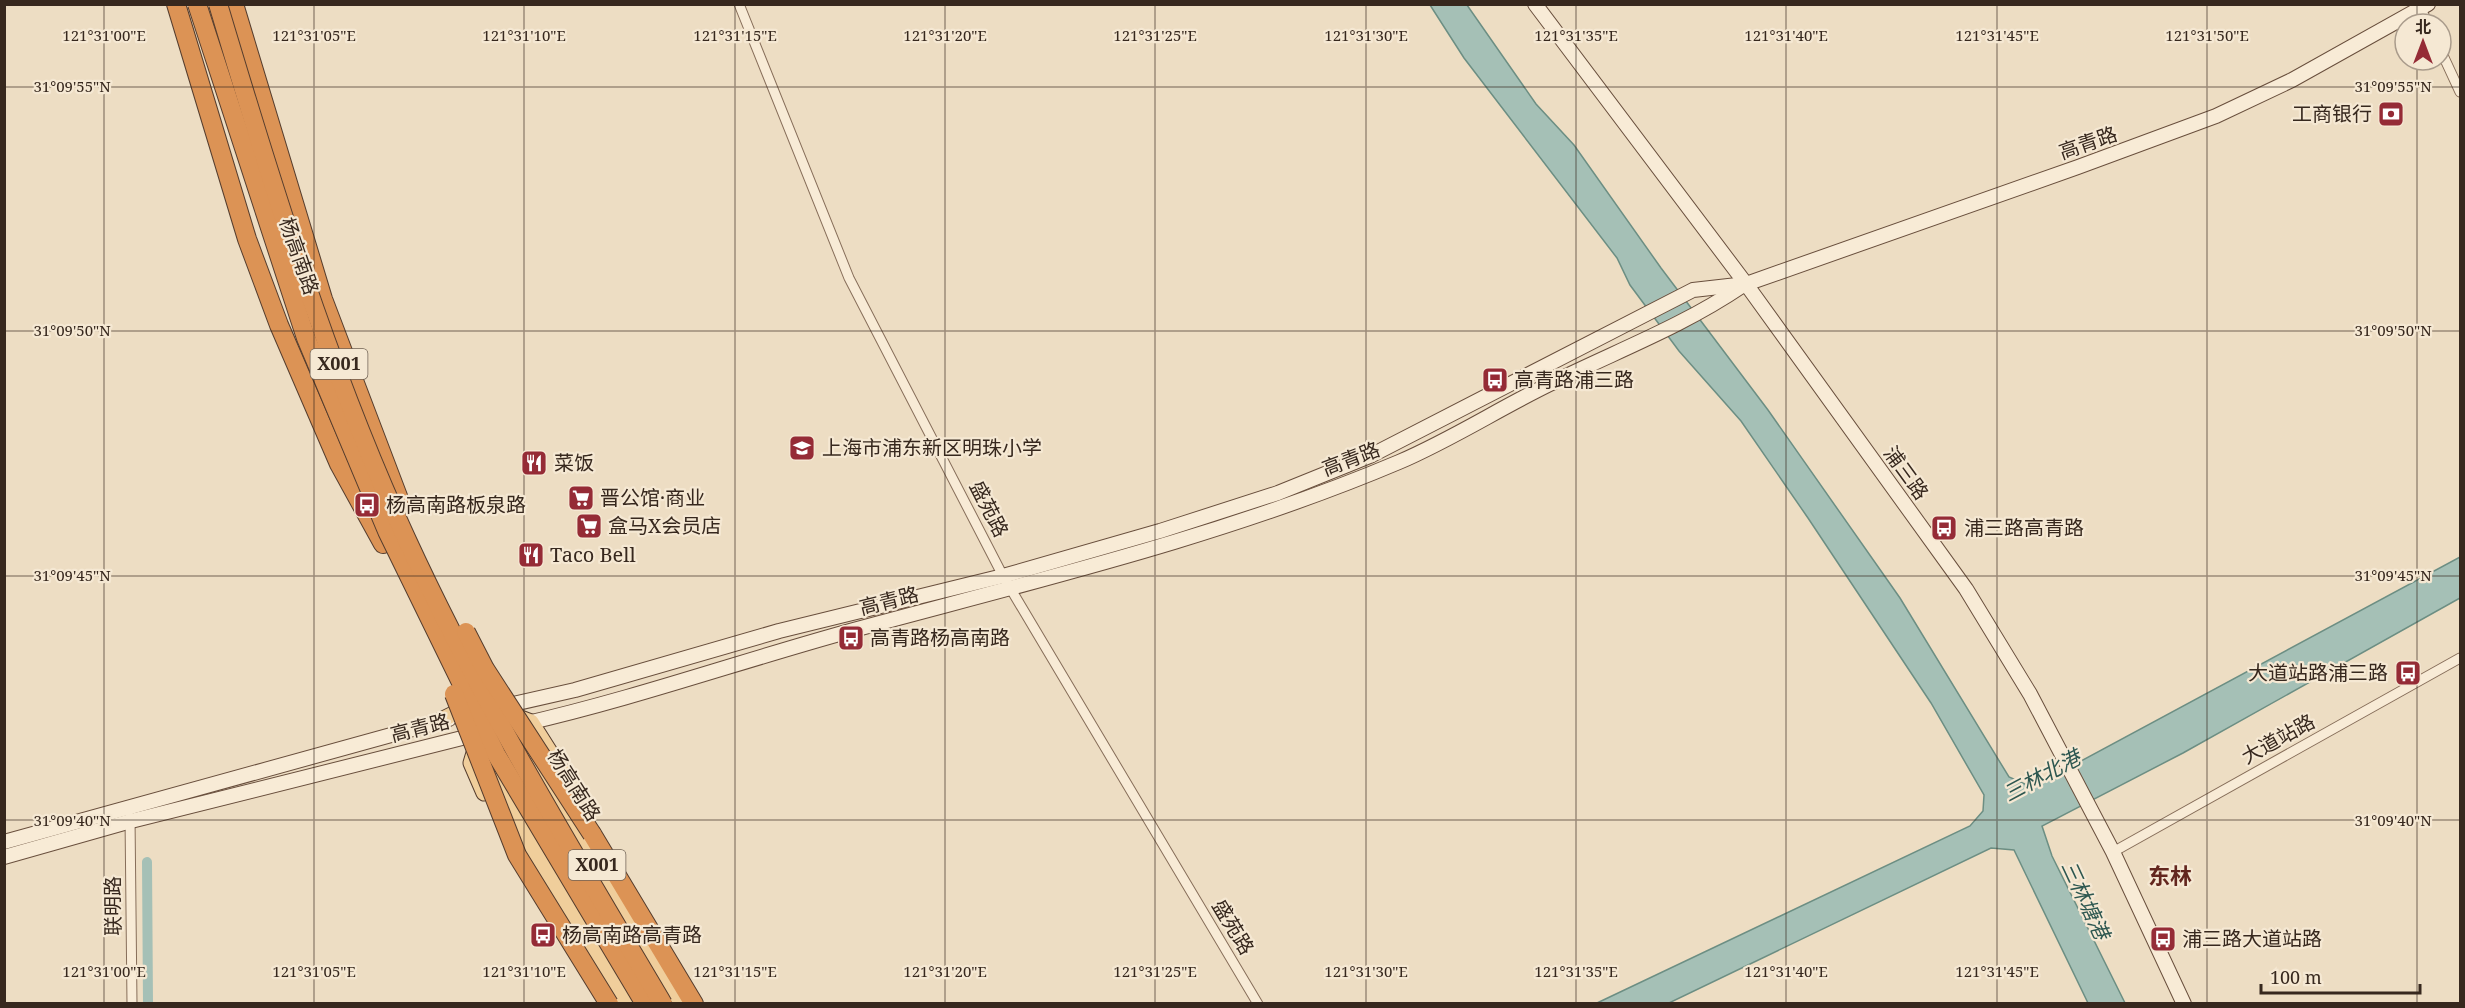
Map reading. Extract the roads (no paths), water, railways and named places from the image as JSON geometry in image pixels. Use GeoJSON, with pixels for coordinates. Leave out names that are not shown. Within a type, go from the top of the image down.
{"type":"FeatureCollection","features":[{"type":"Feature","properties":{"kind":"highway"},"geometry":{"type":"LineString","coordinates":[[176,4],[247,239],[279,325],[339,464],[383,544]]}},
{"type":"Feature","properties":{"kind":"highway","name":"杨高南路"},"geometry":{"type":"LineString","coordinates":[[195,4],[306,338],[372,496],[496,754],[645,1004]]}},
{"type":"Feature","properties":{"kind":"highway","name":"杨高南路"},"geometry":{"type":"LineString","coordinates":[[220,4],[322,331],[407,540],[513,751],[663,1004]]}},
{"type":"Feature","properties":{"kind":"highway"},"geometry":{"type":"LineString","coordinates":[[234,4],[323,299],[399,499]]}},
{"type":"Feature","properties":{"kind":"highway","name":"杨高南路"},"geometry":{"type":"LineString","coordinates":[[368,448],[399,499],[485,669],[592,834],[694,1004]]}},
{"type":"Feature","properties":{"kind":"highway","name":"杨高南路"},"geometry":{"type":"LineString","coordinates":[[372,496],[383,544],[447,676],[517,855],[609,1004]]}},
{"type":"Feature","properties":{"kind":"main road","name":"杨高南路"},"geometry":{"type":"LineString","coordinates":[[195,4],[302,335],[356,471],[415,601],[472,715]]}},
{"type":"Feature","properties":{"kind":"main road","name":"杨高南路"},"geometry":{"type":"LineString","coordinates":[[208,4],[218,35],[234,48]]}},
{"type":"Feature","properties":{"kind":"main road","name":"杨高南路"},"geometry":{"type":"LineString","coordinates":[[220,4],[325,328],[361,423],[493,708]]}},
{"type":"Feature","properties":{"kind":"main road","name":"浦三路"},"geometry":{"type":"LineString","coordinates":[[1534,4],[1746,284],[1966,590],[2030,693],[2113,852],[2184,1004]]}},
{"type":"Feature","properties":{"kind":"main road","name":"高青路"},"geometry":{"type":"LineString","coordinates":[[472,715],[493,708],[575,690],[779,631],[1003,576],[1161,531],[1278,493],[1347,467],[1693,290],[1746,284],[2205,120],[2292,80],[2422,6]]}},
{"type":"Feature","properties":{"kind":"main road","name":"高青路"},"geometry":{"type":"LineString","coordinates":[[4,842],[531,722],[850,631],[1012,590],[1213,530],[1392,464],[1556,381],[1655,337],[1708,310],[1746,284]]}},
{"type":"Feature","properties":{"kind":"main road","name":"杨高南路"},"geometry":{"type":"LineString","coordinates":[[415,601],[472,715],[534,851],[627,1004]]}},
{"type":"Feature","properties":{"kind":"main road"},"geometry":{"type":"LineString","coordinates":[[446,720],[453,716],[459,708],[457,688]]}},
{"type":"Feature","properties":{"kind":"main road"},"geometry":{"type":"LineString","coordinates":[[493,708],[531,722]]}},
{"type":"Feature","properties":{"kind":"main road"},"geometry":{"type":"LineString","coordinates":[[446,720],[472,715],[490,719],[531,722]]}},
{"type":"Feature","properties":{"kind":"main road"},"geometry":{"type":"LineString","coordinates":[[472,715],[512,726]]}},
{"type":"Feature","properties":{"kind":"main road","name":"高青路"},"geometry":{"type":"LineString","coordinates":[[4,857],[130,814],[446,720]]}},
{"type":"Feature","properties":{"kind":"main road","name":"杨高南路"},"geometry":{"type":"LineString","coordinates":[[531,722],[702,1004]]}},
{"type":"Feature","properties":{"kind":"main road","name":"杨高南路"},"geometry":{"type":"LineString","coordinates":[[512,726],[682,1004]]}},
{"type":"Feature","properties":{"kind":"main road"},"geometry":{"type":"LineString","coordinates":[[479,734],[471,763],[509,852],[599,1004]]}},
{"type":"Feature","properties":{"kind":"street","name":"盛苑路"},"geometry":{"type":"LineString","coordinates":[[739,4],[849,278],[1003,576],[1258,1004]]}},
{"type":"Feature","properties":{"kind":"street"},"geometry":{"type":"LineString","coordinates":[[2451,72],[2460,92]]}},
{"type":"Feature","properties":{"kind":"street","name":"大道站路"},"geometry":{"type":"LineString","coordinates":[[2113,852],[2460,658]]}},
{"type":"Feature","properties":{"kind":"street","name":"联明路"},"geometry":{"type":"LineString","coordinates":[[130,814],[132,1004]]}},
{"type":"Feature","properties":{"kind":"waterway"},"geometry":{"type":"LineString","coordinates":[[147,862],[148,1004]]}},
{"type":"Feature","properties":{"kind":"place","name":"工商银行"},"geometry":{"type":"Point","coordinates":[2391,114]}},
{"type":"Feature","properties":{"kind":"place","name":"高青路浦三路"},"geometry":{"type":"Point","coordinates":[1495,380]}},
{"type":"Feature","properties":{"kind":"place","name":"上海市浦东新区明珠小学"},"geometry":{"type":"Point","coordinates":[802,448]}},
{"type":"Feature","properties":{"kind":"place","name":"菜饭"},"geometry":{"type":"Point","coordinates":[534,463]}},
{"type":"Feature","properties":{"kind":"place","name":"晋公馆·商业"},"geometry":{"type":"Point","coordinates":[581,498]}},
{"type":"Feature","properties":{"kind":"place","name":"杨高南路板泉路"},"geometry":{"type":"Point","coordinates":[367,505]}},
{"type":"Feature","properties":{"kind":"place","name":"盒马X会员店"},"geometry":{"type":"Point","coordinates":[589,526]}},
{"type":"Feature","properties":{"kind":"place","name":"浦三路高青路"},"geometry":{"type":"Point","coordinates":[1944,528]}},
{"type":"Feature","properties":{"kind":"place","name":"Taco Bell"},"geometry":{"type":"Point","coordinates":[531,555]}},
{"type":"Feature","properties":{"kind":"place","name":"高青路杨高南路"},"geometry":{"type":"Point","coordinates":[851,638]}},
{"type":"Feature","properties":{"kind":"place","name":"大道站路浦三路"},"geometry":{"type":"Point","coordinates":[2408,673]}},
{"type":"Feature","properties":{"kind":"place","name":"杨高南路高青路"},"geometry":{"type":"Point","coordinates":[543,935]}},
{"type":"Feature","properties":{"kind":"place","name":"浦三路大道站路"},"geometry":{"type":"Point","coordinates":[2163,939]}},
{"type":"Feature","properties":{"kind":"district","name":"东林"},"geometry":{"type":"Point","coordinates":[2170,876]}},
{"type":"Feature","properties":{"kind":"water label","name":"三林北港"},"geometry":{"type":"Point","coordinates":[2042,776]}},
{"type":"Feature","properties":{"kind":"water label","name":"三林塘港"},"geometry":{"type":"Point","coordinates":[2085,900]}}]}
